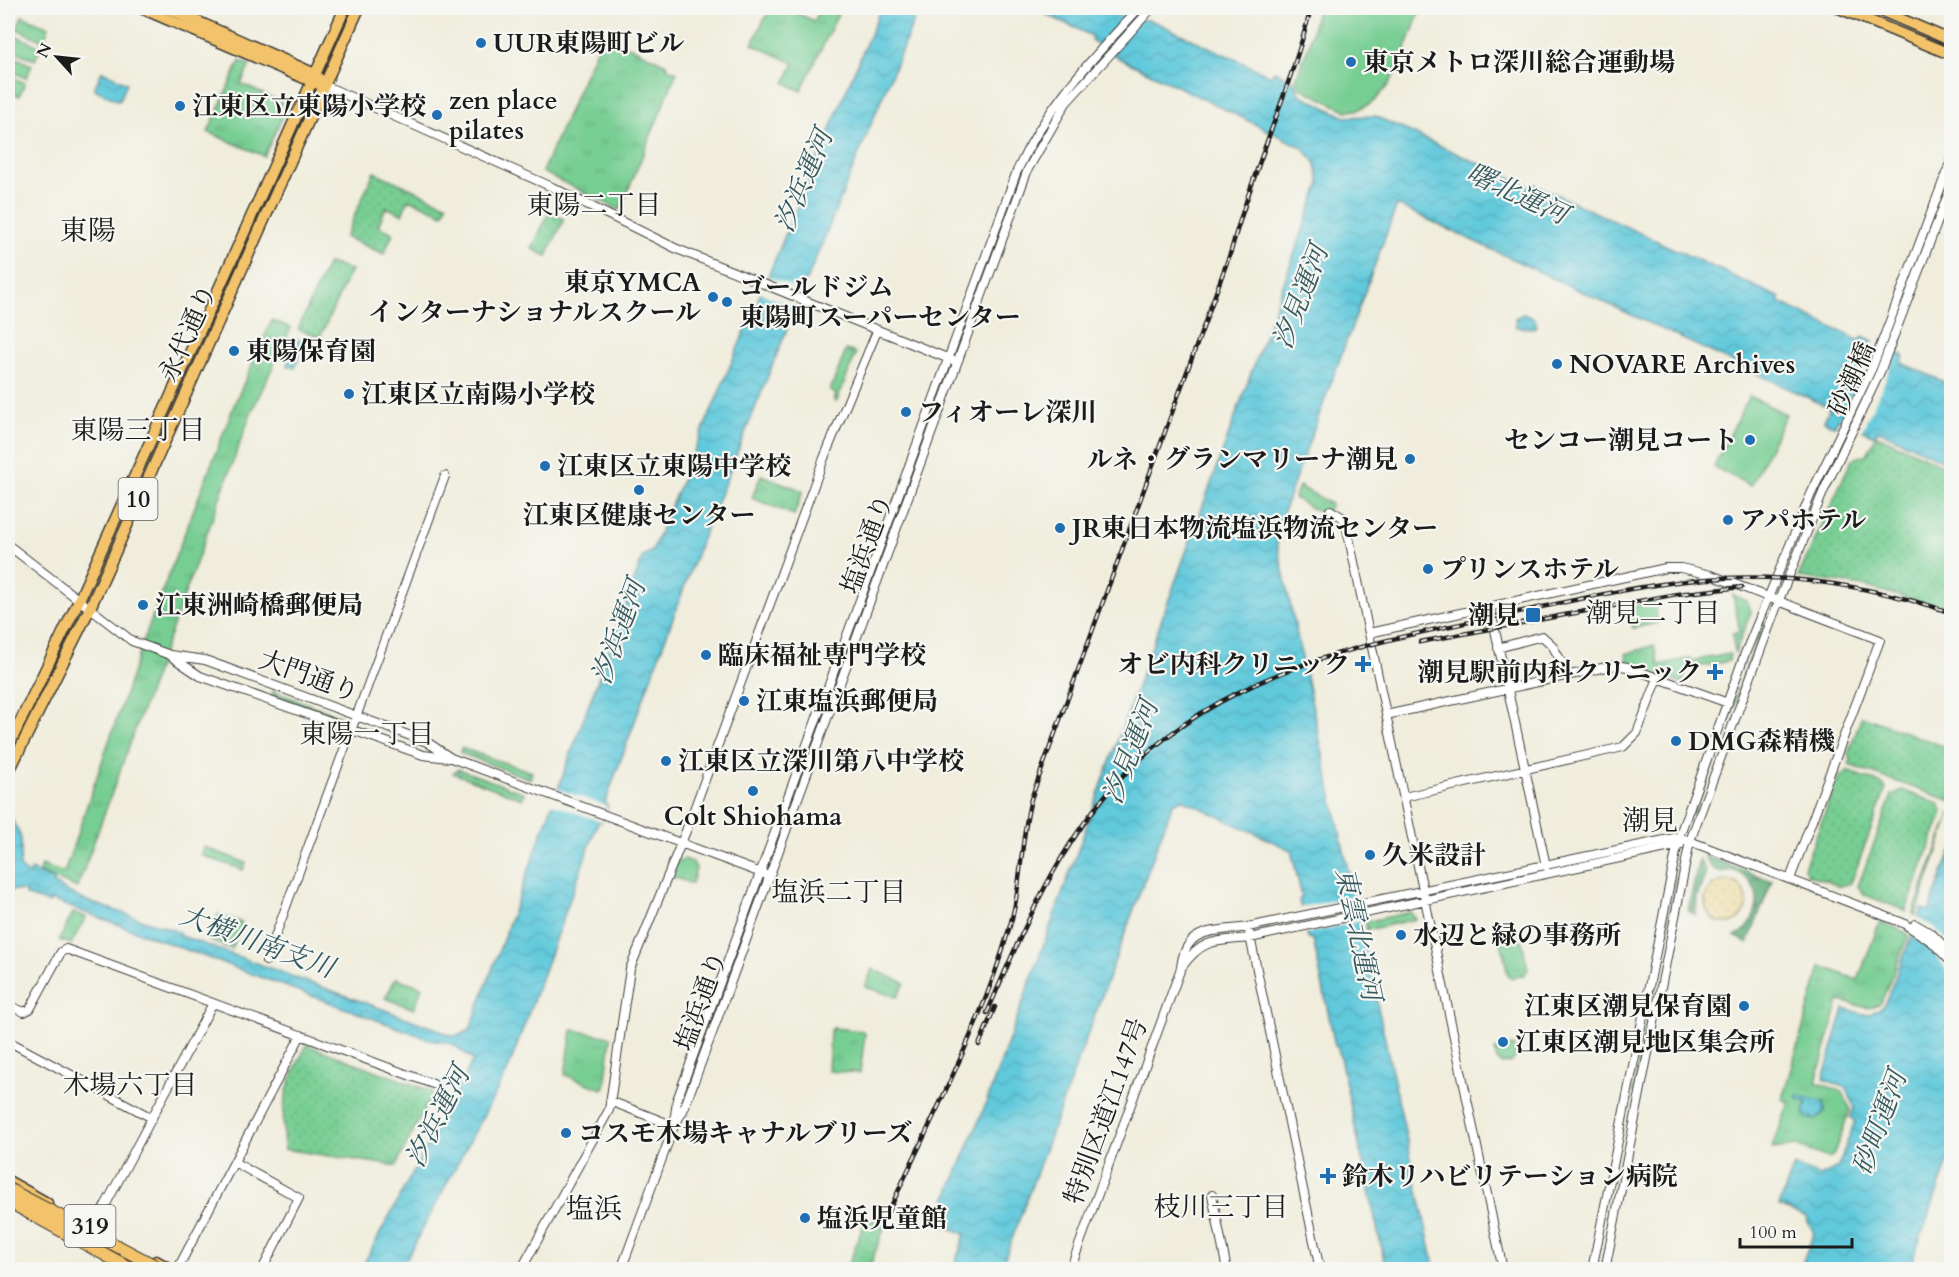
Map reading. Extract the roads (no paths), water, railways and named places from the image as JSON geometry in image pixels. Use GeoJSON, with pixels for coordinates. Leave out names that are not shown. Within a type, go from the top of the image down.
{"type":"FeatureCollection","features":[{"type":"Feature","properties":{"kind":"highway"},"geometry":{"type":"LineString","coordinates":[[8,1188],[163,1269]]}},
{"type":"Feature","properties":{"kind":"highway"},"geometry":{"type":"LineString","coordinates":[[8,1201],[133,1269]]}},
{"type":"Feature","properties":{"kind":"main road"},"geometry":{"type":"LineString","coordinates":[[141,8],[313,79]]}},
{"type":"Feature","properties":{"kind":"main road"},"geometry":{"type":"LineString","coordinates":[[167,8],[324,85]]}},
{"type":"Feature","properties":{"kind":"main road","name":"永代通り"},"geometry":{"type":"LineString","coordinates":[[8,747],[79,600],[345,8]]}},
{"type":"Feature","properties":{"kind":"main road","name":"永代通り"},"geometry":{"type":"LineString","coordinates":[[8,773],[90,608],[358,8]]}},
{"type":"Feature","properties":{"kind":"main road"},"geometry":{"type":"LineString","coordinates":[[1839,8],[1952,56]]}},
{"type":"Feature","properties":{"kind":"main road"},"geometry":{"type":"LineString","coordinates":[[1875,8],[1952,41]]}},
{"type":"Feature","properties":{"kind":"main road","name":"319"},"geometry":{"type":"LineString","coordinates":[[8,1181],[175,1269]]}},
{"type":"Feature","properties":{"kind":"main road","name":"319"},"geometry":{"type":"LineString","coordinates":[[8,1206],[122,1269]]}},
{"type":"Feature","properties":{"kind":"street","name":"塩浜通り"},"geometry":{"type":"LineString","coordinates":[[674,1126],[674,1108],[1010,187],[1029,145],[1058,98],[1139,8]]}},
{"type":"Feature","properties":{"kind":"street","name":"塩浜通り"},"geometry":{"type":"LineString","coordinates":[[621,1269],[674,1126],[686,1103],[1017,196],[1038,148],[1066,103],[1152,8]]}},
{"type":"Feature","properties":{"kind":"street"},"geometry":{"type":"LineString","coordinates":[[324,85],[552,187],[704,261],[956,362]]}},
{"type":"Feature","properties":{"kind":"street","name":"砂潮橋"},"geometry":{"type":"LineString","coordinates":[[1592,1269],[1679,837],[1768,596],[1811,494],[1884,336],[1952,158]]}},
{"type":"Feature","properties":{"kind":"street","name":"砂潮橋"},"geometry":{"type":"LineString","coordinates":[[1605,1269],[1690,841],[1779,600],[1824,489],[1893,340],[1952,184]]}},
{"type":"Feature","properties":{"kind":"street"},"geometry":{"type":"LineString","coordinates":[[521,1269],[609,1110],[630,969],[680,844],[824,458],[877,332]]}},
{"type":"Feature","properties":{"kind":"street"},"geometry":{"type":"LineString","coordinates":[[266,961],[445,476]]}},
{"type":"Feature","properties":{"kind":"street"},"geometry":{"type":"LineString","coordinates":[[1330,510],[1342,517],[1346,524],[1503,1269]]}},
{"type":"Feature","properties":{"kind":"street","name":"大門通り"},"geometry":{"type":"LineString","coordinates":[[8,545],[132,641],[170,655],[205,660],[427,742],[451,758]]}},
{"type":"Feature","properties":{"kind":"street"},"geometry":{"type":"LineString","coordinates":[[1369,633],[1666,568],[1681,568],[1696,570],[1768,596],[1880,640],[1790,879]]}},
{"type":"Feature","properties":{"kind":"street"},"geometry":{"type":"LineString","coordinates":[[1490,607],[1547,872]]}},
{"type":"Feature","properties":{"kind":"street"},"geometry":{"type":"LineString","coordinates":[[1498,648],[1542,636],[1552,645],[1569,675]]}},
{"type":"Feature","properties":{"kind":"street","name":"大門通り"},"geometry":{"type":"LineString","coordinates":[[170,655],[200,676],[423,755],[451,758]]}},
{"type":"Feature","properties":{"kind":"street"},"geometry":{"type":"LineString","coordinates":[[1386,715],[1621,665],[1728,703]]}},
{"type":"Feature","properties":{"kind":"street"},"geometry":{"type":"LineString","coordinates":[[1404,797],[1616,750],[1629,743],[1638,733],[1658,678]]}},
{"type":"Feature","properties":{"kind":"street"},"geometry":{"type":"LineString","coordinates":[[451,758],[769,876]]}},
{"type":"Feature","properties":{"kind":"street"},"geometry":{"type":"LineString","coordinates":[[1679,837],[1913,925],[1932,934],[1952,954]]}},
{"type":"Feature","properties":{"kind":"street","name":"特別区道江147号"},"geometry":{"type":"LineString","coordinates":[[1070,1269],[1181,968],[1185,946],[1193,937],[1292,918],[1545,862],[1679,837]]}},
{"type":"Feature","properties":{"kind":"street","name":"特別区道江147号"},"geometry":{"type":"LineString","coordinates":[[1181,968],[1194,950],[1203,944],[1250,938],[1547,872],[1677,847],[1690,841]]}},
{"type":"Feature","properties":{"kind":"street"},"geometry":{"type":"LineString","coordinates":[[1913,925],[1952,963]]}},
{"type":"Feature","properties":{"kind":"street"},"geometry":{"type":"LineString","coordinates":[[1248,927],[1320,1269]]}},
{"type":"Feature","properties":{"kind":"street"},"geometry":{"type":"LineString","coordinates":[[8,1005],[24,1012],[30,1009],[64,949],[433,1084]]}},
{"type":"Feature","properties":{"kind":"street"},"geometry":{"type":"LineString","coordinates":[[83,1248],[213,1003]]}},
{"type":"Feature","properties":{"kind":"street"},"geometry":{"type":"LineString","coordinates":[[175,1269],[301,1035]]}},
{"type":"Feature","properties":{"kind":"street"},"geometry":{"type":"LineString","coordinates":[[8,1041],[152,1118]]}},
{"type":"Feature","properties":{"kind":"street"},"geometry":{"type":"LineString","coordinates":[[610,1101],[674,1126]]}},
{"type":"Feature","properties":{"kind":"street"},"geometry":{"type":"LineString","coordinates":[[234,1162],[299,1198],[262,1269]]}},
{"type":"Feature","properties":{"kind":"street"},"geometry":{"type":"LineString","coordinates":[[1212,1196],[1227,1269]]}},
{"type":"Feature","properties":{"kind":"water","name":"汐浜運河"},"geometry":{"type":"Polygon","coordinates":[[[881,8],[919,8],[807,280],[803,283],[791,314],[792,317],[700,544],[605,803],[608,806],[602,822],[598,822],[508,1070],[401,1269],[361,1269],[473,1060],[449,1043],[434,1041],[51,900],[49,903],[25,895],[25,891],[12,890],[8,896],[8,862],[12,846],[8,833],[8,815],[20,835],[20,867],[30,875],[31,870],[55,880],[54,884],[81,899],[179,932],[179,935],[446,1034],[457,1036],[470,1030],[643,556],[652,551],[881,8]]]}},
{"type":"Feature","properties":{"kind":"water"},"geometry":{"type":"Polygon","coordinates":[[[1033,8],[1101,8],[1119,16],[1153,21],[1271,76],[1274,71],[1294,81],[1299,94],[1345,117],[1375,116],[1532,188],[1534,184],[1780,298],[1779,302],[1860,341],[1863,336],[1904,356],[1902,363],[1951,385],[1951,464],[1878,430],[1874,436],[1838,419],[1835,426],[1824,421],[1830,408],[1397,205],[1275,534],[1435,1269],[1386,1269],[1313,939],[1308,938],[1299,900],[1302,897],[1291,850],[1182,799],[1173,803],[1001,1269],[953,1269],[965,1234],[936,1223],[985,1106],[1320,183],[1315,162],[1302,147],[1119,58],[1091,40],[1092,36],[1033,8]]]}},
{"type":"Feature","properties":{"kind":"water"},"geometry":{"type":"Polygon","coordinates":[[[102,71],[127,83],[119,101],[94,89],[102,71]]]}},
{"type":"Feature","properties":{"kind":"water"},"geometry":{"type":"Polygon","coordinates":[[[1523,314],[1535,319],[1537,326],[1533,328],[1516,327],[1515,318],[1523,314]]]}},
{"type":"Feature","properties":{"kind":"water"},"geometry":{"type":"Polygon","coordinates":[[[296,339],[304,342],[295,368],[287,365],[296,339]]]}},
{"type":"Feature","properties":{"kind":"water","name":"砂町運河"},"geometry":{"type":"Polygon","coordinates":[[[1951,851],[1951,1154],[1909,1269],[1800,1269],[1814,1233],[1805,1216],[1779,1206],[1794,1166],[1820,1176],[1838,1167],[1855,1121],[1850,1118],[1854,1108],[1847,1088],[1823,1079],[1844,1009],[1868,1015],[1884,1006],[1922,909],[1929,911],[1951,851]]]}},
{"type":"Feature","properties":{"kind":"water"},"geometry":{"type":"Polygon","coordinates":[[[1797,1095],[1824,1102],[1825,1111],[1816,1120],[1807,1118],[1804,1113],[1807,1102],[1797,1099],[1797,1095]]]}},
{"type":"Feature","properties":{"kind":"railway"},"geometry":{"type":"LineString","coordinates":[[889,1211],[970,1037],[998,965],[1013,913],[1031,799],[1231,251],[1293,69],[1311,8]]}},
{"type":"Feature","properties":{"kind":"railway"},"geometry":{"type":"LineString","coordinates":[[987,1013],[1049,879],[1088,817],[1111,789],[1137,762],[1178,728],[1222,701],[1267,679],[1314,661],[1412,635],[1618,591],[1698,580],[1753,578],[1811,581],[1868,590],[1952,613]]}},
{"type":"Feature","properties":{"kind":"railway"},"geometry":{"type":"LineString","coordinates":[[1420,642],[1677,594],[1742,587]]}},
{"type":"Feature","properties":{"kind":"railway"},"geometry":{"type":"LineString","coordinates":[[979,1045],[995,1007]]}},
{"type":"Feature","properties":{"kind":"place","name":"UUR東陽町ビル"},"geometry":{"type":"Point","coordinates":[481,43]}},
{"type":"Feature","properties":{"kind":"place","name":"東京メトロ深川総合運動場"},"geometry":{"type":"Point","coordinates":[1351,62]}},
{"type":"Feature","properties":{"kind":"place","name":"江東区立東陽小学校"},"geometry":{"type":"Point","coordinates":[180,106]}},
{"type":"Feature","properties":{"kind":"place","name":"zen place pilates"},"geometry":{"type":"Point","coordinates":[437,115]}},
{"type":"Feature","properties":{"kind":"place","name":"東京YMCA インターナショナルスクール"},"geometry":{"type":"Point","coordinates":[713,297]}},
{"type":"Feature","properties":{"kind":"place","name":"ゴールドジム 東陽町スーパーセンター"},"geometry":{"type":"Point","coordinates":[727,302]}},
{"type":"Feature","properties":{"kind":"place","name":"東陽保育園"},"geometry":{"type":"Point","coordinates":[234,351]}},
{"type":"Feature","properties":{"kind":"place","name":"NOVARE Archives"},"geometry":{"type":"Point","coordinates":[1557,364]}},
{"type":"Feature","properties":{"kind":"place","name":"江東区立南陽小学校"},"geometry":{"type":"Point","coordinates":[349,394]}},
{"type":"Feature","properties":{"kind":"place","name":"フィオーレ深川"},"geometry":{"type":"Point","coordinates":[906,412]}},
{"type":"Feature","properties":{"kind":"place","name":"センコー潮見コート"},"geometry":{"type":"Point","coordinates":[1750,440]}},
{"type":"Feature","properties":{"kind":"place","name":"ルネ・グランマリーナ潮見"},"geometry":{"type":"Point","coordinates":[1410,459]}},
{"type":"Feature","properties":{"kind":"place","name":"江東区立東陽中学校"},"geometry":{"type":"Point","coordinates":[545,466]}},
{"type":"Feature","properties":{"kind":"place","name":"江東区健康センター"},"geometry":{"type":"Point","coordinates":[639,490]}},
{"type":"Feature","properties":{"kind":"place","name":"アパホテル"},"geometry":{"type":"Point","coordinates":[1728,520]}},
{"type":"Feature","properties":{"kind":"place","name":"JR東日本物流塩浜物流センター"},"geometry":{"type":"Point","coordinates":[1060,528]}},
{"type":"Feature","properties":{"kind":"place","name":"プリンスホテル"},"geometry":{"type":"Point","coordinates":[1428,569]}},
{"type":"Feature","properties":{"kind":"place","name":"江東洲崎橋郵便局"},"geometry":{"type":"Point","coordinates":[143,605]}},
{"type":"Feature","properties":{"kind":"place","name":"潮見"},"geometry":{"type":"Point","coordinates":[1533,615]}},
{"type":"Feature","properties":{"kind":"place","name":"臨床福祉専門学校"},"geometry":{"type":"Point","coordinates":[706,655]}},
{"type":"Feature","properties":{"kind":"place","name":"オビ内科クリニック"},"geometry":{"type":"Point","coordinates":[1363,664]}},
{"type":"Feature","properties":{"kind":"place","name":"潮見駅前内科クリニック"},"geometry":{"type":"Point","coordinates":[1715,672]}},
{"type":"Feature","properties":{"kind":"place","name":"江東塩浜郵便局"},"geometry":{"type":"Point","coordinates":[744,701]}},
{"type":"Feature","properties":{"kind":"place","name":"DMG森精機"},"geometry":{"type":"Point","coordinates":[1676,741]}},
{"type":"Feature","properties":{"kind":"place","name":"江東区立深川第八中学校"},"geometry":{"type":"Point","coordinates":[666,761]}},
{"type":"Feature","properties":{"kind":"place","name":"Colt Shiohama"},"geometry":{"type":"Point","coordinates":[753,791]}},
{"type":"Feature","properties":{"kind":"place","name":"久米設計"},"geometry":{"type":"Point","coordinates":[1370,855]}},
{"type":"Feature","properties":{"kind":"place","name":"水辺と緑の事務所"},"geometry":{"type":"Point","coordinates":[1401,935]}},
{"type":"Feature","properties":{"kind":"place","name":"江東区潮見保育園"},"geometry":{"type":"Point","coordinates":[1744,1006]}},
{"type":"Feature","properties":{"kind":"place","name":"江東区潮見地区集会所"},"geometry":{"type":"Point","coordinates":[1503,1042]}},
{"type":"Feature","properties":{"kind":"place","name":"コスモ木場キャナルブリーズ"},"geometry":{"type":"Point","coordinates":[566,1133]}},
{"type":"Feature","properties":{"kind":"place","name":"鈴木リハビリテーション病院"},"geometry":{"type":"Point","coordinates":[1328,1176]}},
{"type":"Feature","properties":{"kind":"place","name":"塩浜児童館"},"geometry":{"type":"Point","coordinates":[805,1218]}},
{"type":"Feature","properties":{"kind":"district","name":"東陽二丁目"},"geometry":{"type":"Point","coordinates":[594,205]}},
{"type":"Feature","properties":{"kind":"district","name":"東陽"},"geometry":{"type":"Point","coordinates":[88,231]}},
{"type":"Feature","properties":{"kind":"district","name":"東陽三丁目"},"geometry":{"type":"Point","coordinates":[138,430]}},
{"type":"Feature","properties":{"kind":"district","name":"潮見二丁目"},"geometry":{"type":"Point","coordinates":[1653,613]}},
{"type":"Feature","properties":{"kind":"district","name":"東陽一丁目"},"geometry":{"type":"Point","coordinates":[367,734]}},
{"type":"Feature","properties":{"kind":"district","name":"潮見"},"geometry":{"type":"Point","coordinates":[1650,821]}},
{"type":"Feature","properties":{"kind":"district","name":"塩浜二丁目"},"geometry":{"type":"Point","coordinates":[839,892]}},
{"type":"Feature","properties":{"kind":"district","name":"木場六丁目"},"geometry":{"type":"Point","coordinates":[130,1085]}},
{"type":"Feature","properties":{"kind":"district","name":"枝川三丁目"},"geometry":{"type":"Point","coordinates":[1221,1207]}},
{"type":"Feature","properties":{"kind":"district","name":"塩浜"},"geometry":{"type":"Point","coordinates":[594,1209]}},
{"type":"Feature","properties":{"kind":"water label","name":"曙北運河"},"geometry":{"type":"Point","coordinates":[1517,194]}},
{"type":"Feature","properties":{"kind":"water label","name":"汐見運河"},"geometry":{"type":"Point","coordinates":[1301,297]}},
{"type":"Feature","properties":{"kind":"water label","name":"汐見運河"},"geometry":{"type":"Point","coordinates":[1131,752]}},
{"type":"Feature","properties":{"kind":"water label","name":"東雲北運河"},"geometry":{"type":"Point","coordinates":[1358,934]}},
{"type":"Feature","properties":{"kind":"water label","name":"大横川南支川"},"geometry":{"type":"Point","coordinates":[257,942]}}]}
